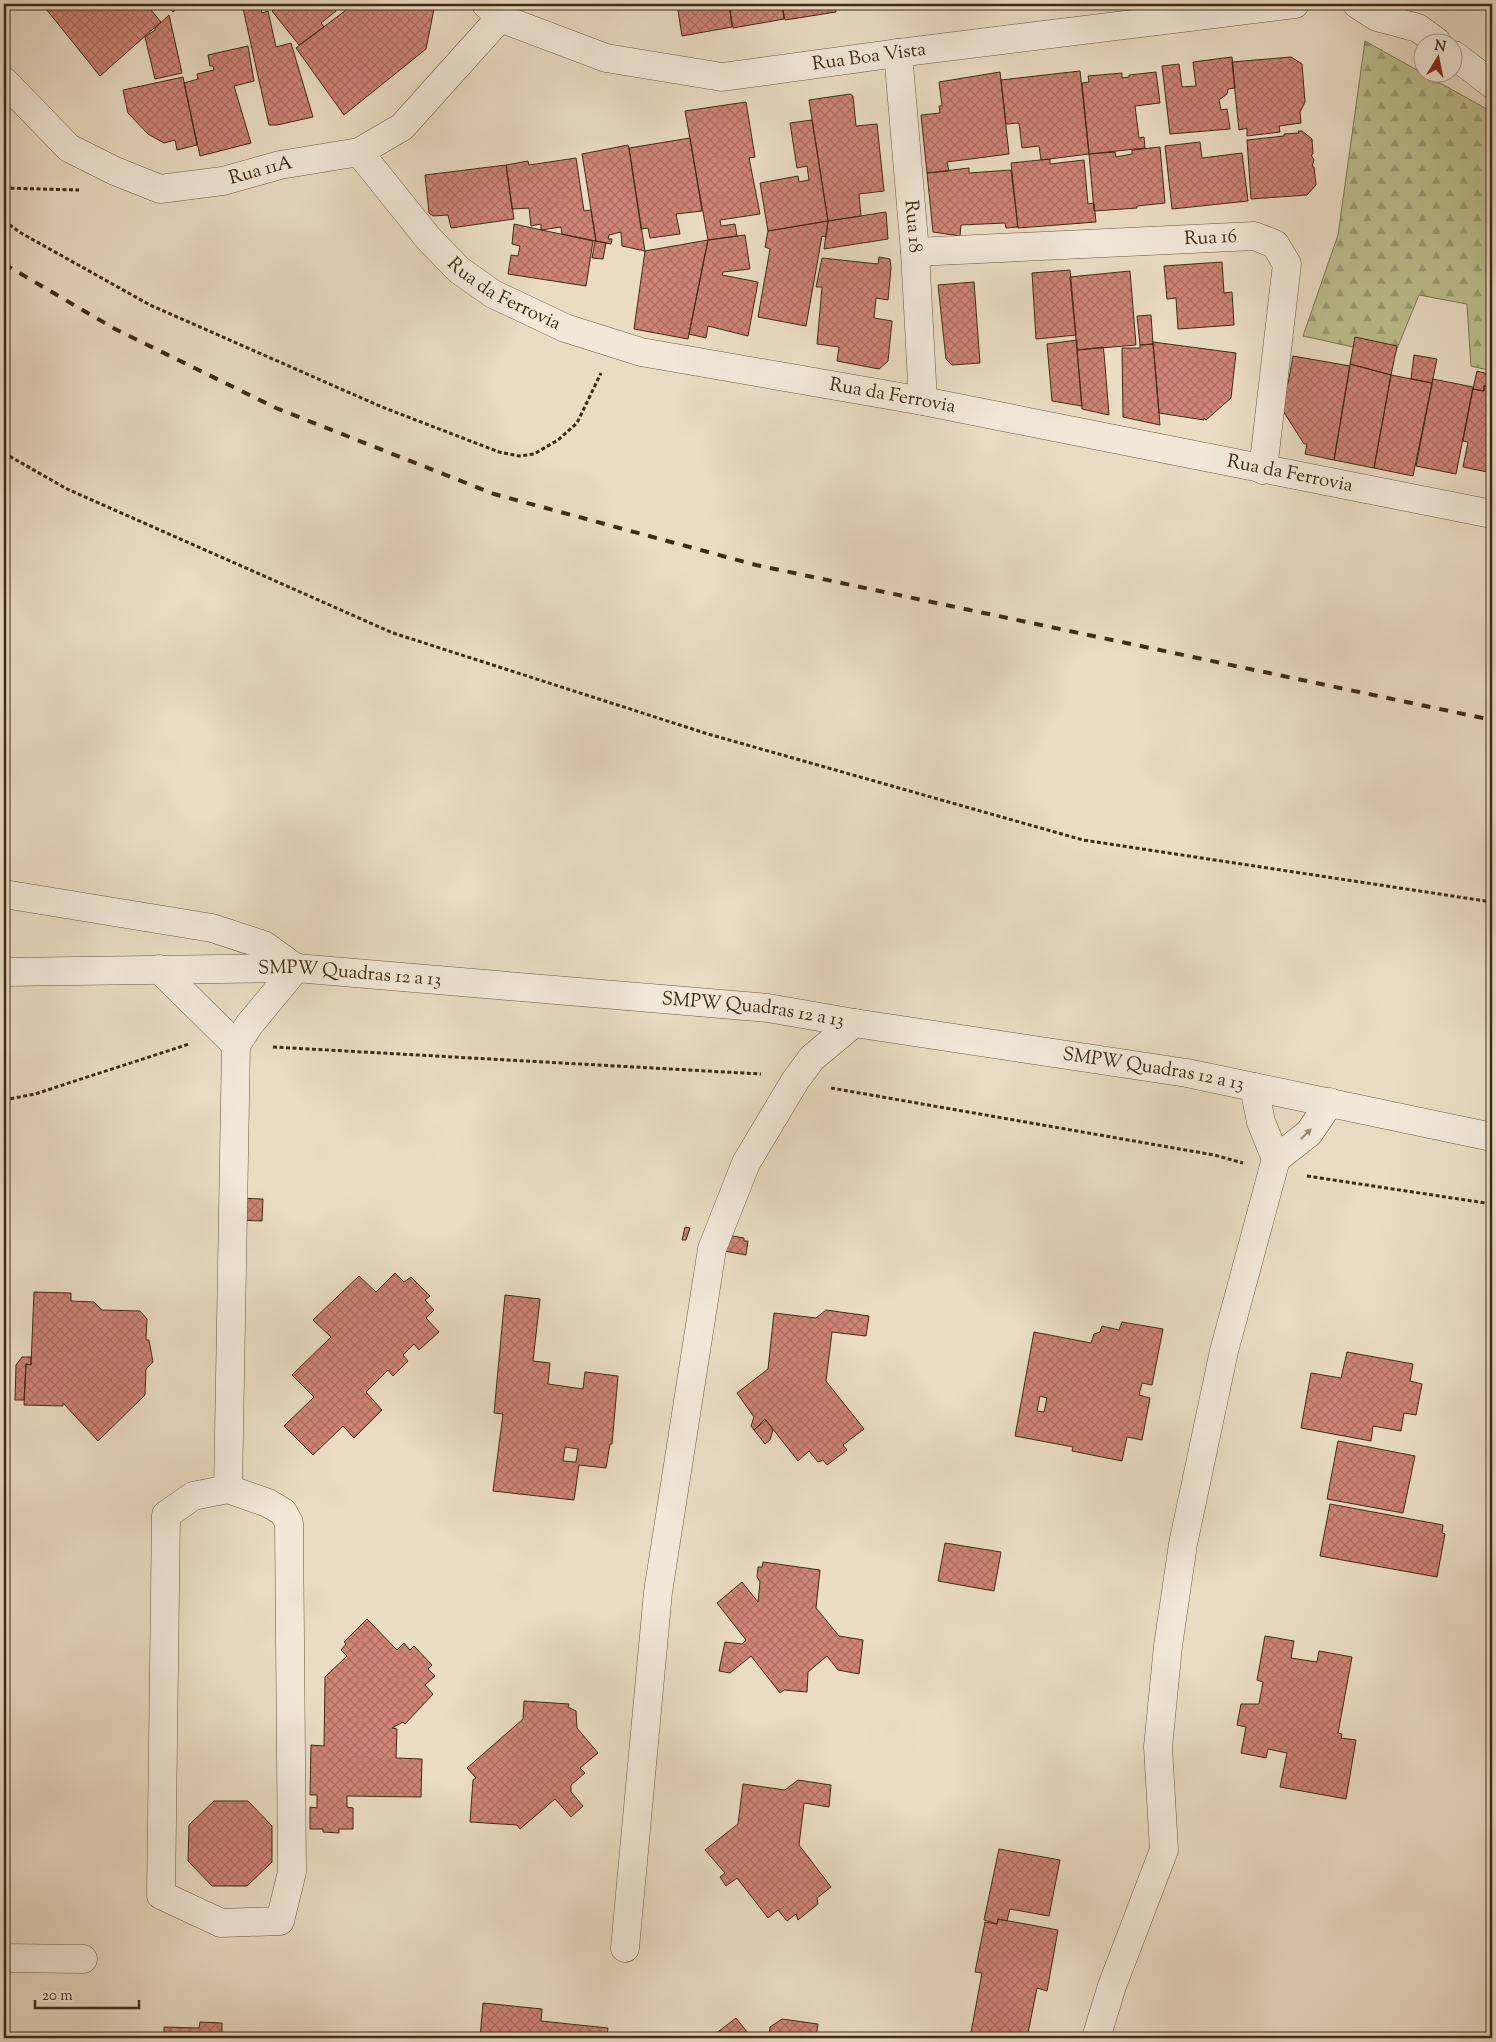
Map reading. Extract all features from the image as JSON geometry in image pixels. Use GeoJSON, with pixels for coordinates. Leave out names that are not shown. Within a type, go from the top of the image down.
{"type":"FeatureCollection","features":[{"type":"Feature","properties":{"kind":"street","name":"Rua Boa Vista"},"geometry":{"type":"LineString","coordinates":[[493,11],[606,58],[722,77],[1247,7],[1295,4]]}},
{"type":"Feature","properties":{"kind":"street"},"geometry":{"type":"LineString","coordinates":[[1357,4],[1377,17],[1420,25]]}},
{"type":"Feature","properties":{"kind":"street","name":"Rua 11A"},"geometry":{"type":"LineString","coordinates":[[4,81],[69,148],[115,171],[160,188],[223,181],[280,165],[359,152],[402,127],[493,11]]}},
{"type":"Feature","properties":{"kind":"street","name":"Rua 18"},"geometry":{"type":"LineString","coordinates":[[898,53],[915,252],[923,401]]}},
{"type":"Feature","properties":{"kind":"street"},"geometry":{"type":"LineString","coordinates":[[1464,63],[1492,84]]}},
{"type":"Feature","properties":{"kind":"street","name":"Rua da Ferrovia"},"geometry":{"type":"LineString","coordinates":[[359,152],[428,238],[459,270],[493,294],[565,328],[614,344],[641,352],[923,401],[1492,514]]}},
{"type":"Feature","properties":{"kind":"street","name":"Rua 16"},"geometry":{"type":"LineString","coordinates":[[915,252],[1254,236],[1275,244],[1287,264],[1263,470]]}},
{"type":"Feature","properties":{"kind":"street"},"geometry":{"type":"LineString","coordinates":[[4,894],[212,928],[264,945],[296,968],[249,1024],[236,1045],[228,1489]]}},
{"type":"Feature","properties":{"kind":"street","name":"SMPW Quadras 12 a 13"},"geometry":{"type":"LineString","coordinates":[[4,972],[296,968],[768,1008],[854,1023],[1187,1073],[1492,1137]]}},
{"type":"Feature","properties":{"kind":"street"},"geometry":{"type":"LineString","coordinates":[[159,969],[236,1045]]}},
{"type":"Feature","properties":{"kind":"street"},"geometry":{"type":"LineString","coordinates":[[625,1948],[658,1592],[712,1249],[746,1163],[795,1081],[812,1058],[854,1023]]}},
{"type":"Feature","properties":{"kind":"street"},"geometry":{"type":"LineString","coordinates":[[1254,1087],[1261,1122],[1276,1159]]}},
{"type":"Feature","properties":{"kind":"street"},"geometry":{"type":"LineString","coordinates":[[1096,2038],[1112,1986],[1164,1850],[1158,1747],[1168,1646],[1184,1544],[1224,1351],[1276,1159],[1309,1133],[1330,1102]]}},
{"type":"Feature","properties":{"kind":"street"},"geometry":{"type":"LineString","coordinates":[[228,1489],[268,1503],[283,1512],[289,1523],[292,1872],[280,1921],[221,1923],[161,1895],[166,1515],[192,1496],[228,1489]]}},
{"type":"Feature","properties":{"kind":"street"},"geometry":{"type":"LineString","coordinates":[[4,1958],[83,1959]]}},
{"type":"Feature","properties":{"kind":"path"},"geometry":{"type":"LineString","coordinates":[[4,221],[21,233],[150,305],[382,407],[499,452],[519,456],[534,454],[558,440],[576,423],[593,393],[614,344]]}},
{"type":"Feature","properties":{"kind":"path"},"geometry":{"type":"LineString","coordinates":[[4,453],[67,488],[394,633],[708,734],[1084,840],[1492,902]]}},
{"type":"Feature","properties":{"kind":"green space"},"geometry":{"type":"Polygon","coordinates":[[[1365,41],[1414,68],[1414,82],[1438,82],[1492,112],[1492,371],[1471,366],[1467,304],[1419,295],[1394,356],[1303,336],[1338,235],[1365,41]]]}},
{"type":"Feature","properties":{"kind":"building"},"geometry":{"type":"Polygon","coordinates":[[[42,4],[146,4],[161,22],[100,76],[42,4]]]}},
{"type":"Feature","properties":{"kind":"building"},"geometry":{"type":"Polygon","coordinates":[[[146,4],[157,4],[150,9],[146,4]]]}},
{"type":"Feature","properties":{"kind":"building"},"geometry":{"type":"Polygon","coordinates":[[[166,4],[182,4],[173,12],[166,4]]]}},
{"type":"Feature","properties":{"kind":"building"},"geometry":{"type":"Polygon","coordinates":[[[242,4],[260,4],[262,13],[268,11],[276,47],[291,43],[313,117],[269,125],[242,4]]]}},
{"type":"Feature","properties":{"kind":"building"},"geometry":{"type":"Polygon","coordinates":[[[282,4],[331,4],[336,11],[321,23],[324,27],[299,45],[272,11],[282,4]]]}},
{"type":"Feature","properties":{"kind":"building"},"geometry":{"type":"Polygon","coordinates":[[[354,4],[435,4],[426,49],[344,115],[296,48],[354,4]]]}},
{"type":"Feature","properties":{"kind":"building"},"geometry":{"type":"Polygon","coordinates":[[[677,4],[729,4],[732,27],[682,36],[677,4]]]}},
{"type":"Feature","properties":{"kind":"building"},"geometry":{"type":"Polygon","coordinates":[[[729,4],[782,4],[784,19],[733,28],[729,4]]]}},
{"type":"Feature","properties":{"kind":"building"},"geometry":{"type":"Polygon","coordinates":[[[782,4],[835,4],[836,12],[785,20],[782,4]]]}},
{"type":"Feature","properties":{"kind":"building"},"geometry":{"type":"Polygon","coordinates":[[[169,15],[182,73],[155,79],[145,37],[155,30],[169,15]]]}},
{"type":"Feature","properties":{"kind":"building"},"geometry":{"type":"Polygon","coordinates":[[[248,46],[254,81],[234,86],[251,143],[200,156],[184,83],[198,79],[197,74],[214,70],[213,66],[210,66],[208,55],[248,46]]]}},
{"type":"Feature","properties":{"kind":"building"},"geometry":{"type":"Polygon","coordinates":[[[1232,57],[1235,88],[1228,89],[1227,94],[1219,100],[1221,110],[1227,109],[1230,129],[1170,134],[1162,66],[1179,64],[1182,87],[1196,86],[1193,62],[1232,57]]]}},
{"type":"Feature","properties":{"kind":"building"},"geometry":{"type":"Polygon","coordinates":[[[1291,57],[1302,64],[1305,102],[1300,112],[1301,123],[1279,126],[1280,132],[1247,136],[1247,128],[1239,130],[1232,62],[1291,57]]]}},
{"type":"Feature","properties":{"kind":"building"},"geometry":{"type":"Polygon","coordinates":[[[1080,71],[1089,154],[1041,160],[1039,146],[1022,148],[1019,123],[1006,124],[1001,80],[1080,71]]]}},
{"type":"Feature","properties":{"kind":"building"},"geometry":{"type":"Polygon","coordinates":[[[1000,72],[1009,154],[947,162],[949,171],[927,173],[921,115],[940,113],[939,106],[942,106],[939,82],[1000,72]]]}},
{"type":"Feature","properties":{"kind":"building"},"geometry":{"type":"Polygon","coordinates":[[[1156,72],[1160,103],[1135,106],[1139,138],[1144,137],[1145,148],[1089,154],[1082,83],[1089,82],[1088,76],[1122,73],[1122,78],[1129,77],[1129,75],[1156,72]]]}},
{"type":"Feature","properties":{"kind":"building"},"geometry":{"type":"Polygon","coordinates":[[[183,77],[197,145],[177,150],[175,140],[164,143],[148,134],[128,113],[123,90],[183,77]]]}},
{"type":"Feature","properties":{"kind":"building"},"geometry":{"type":"Polygon","coordinates":[[[850,94],[853,96],[856,126],[877,124],[884,191],[859,194],[861,216],[828,221],[809,100],[850,94]]]}},
{"type":"Feature","properties":{"kind":"building"},"geometry":{"type":"Polygon","coordinates":[[[746,102],[755,157],[749,158],[760,214],[720,220],[721,226],[735,224],[737,236],[708,240],[685,111],[746,102]]]}},
{"type":"Feature","properties":{"kind":"building"},"geometry":{"type":"Polygon","coordinates":[[[812,120],[828,221],[768,231],[760,183],[798,176],[799,182],[809,180],[807,166],[797,168],[790,123],[812,120]]]}},
{"type":"Feature","properties":{"kind":"building"},"geometry":{"type":"Polygon","coordinates":[[[1298,131],[1302,131],[1312,139],[1313,154],[1311,155],[1314,160],[1312,166],[1314,167],[1316,185],[1307,195],[1251,199],[1247,140],[1284,136],[1284,134],[1299,133],[1298,131]]]}},
{"type":"Feature","properties":{"kind":"building"},"geometry":{"type":"Polygon","coordinates":[[[690,138],[702,211],[676,214],[680,234],[650,238],[648,228],[641,229],[629,148],[690,138]]]}},
{"type":"Feature","properties":{"kind":"building"},"geometry":{"type":"Polygon","coordinates":[[[1200,142],[1202,158],[1242,153],[1248,201],[1172,209],[1165,146],[1200,142]]]}},
{"type":"Feature","properties":{"kind":"building"},"geometry":{"type":"Polygon","coordinates":[[[628,145],[645,251],[622,246],[621,232],[609,235],[608,239],[612,239],[611,244],[596,241],[582,154],[628,145]]]}},
{"type":"Feature","properties":{"kind":"building"},"geometry":{"type":"Polygon","coordinates":[[[1160,147],[1165,203],[1137,206],[1137,208],[1094,211],[1089,154],[1115,152],[1116,157],[1132,154],[1132,150],[1160,147]]]}},
{"type":"Feature","properties":{"kind":"building"},"geometry":{"type":"Polygon","coordinates":[[[576,158],[584,211],[591,210],[596,241],[562,234],[561,227],[541,230],[541,224],[531,226],[529,208],[512,209],[506,165],[528,161],[529,165],[576,158]]]}},
{"type":"Feature","properties":{"kind":"building"},"geometry":{"type":"Polygon","coordinates":[[[1050,159],[1050,164],[1084,160],[1088,204],[1094,203],[1096,222],[1018,228],[1011,163],[1050,159]]]}},
{"type":"Feature","properties":{"kind":"building"},"geometry":{"type":"Polygon","coordinates":[[[506,165],[514,219],[451,228],[448,215],[433,216],[429,213],[425,175],[506,165]]]}},
{"type":"Feature","properties":{"kind":"building"},"geometry":{"type":"Polygon","coordinates":[[[969,168],[969,173],[1011,170],[1018,227],[1006,228],[1005,223],[961,225],[960,236],[933,232],[927,173],[969,168]]]}},
{"type":"Feature","properties":{"kind":"building"},"geometry":{"type":"Polygon","coordinates":[[[886,212],[888,239],[824,249],[828,221],[886,212]]]}},
{"type":"Feature","properties":{"kind":"building"},"geometry":{"type":"Polygon","coordinates":[[[828,221],[826,237],[822,236],[806,326],[758,317],[770,249],[765,247],[768,231],[828,221]]]}},
{"type":"Feature","properties":{"kind":"building"},"geometry":{"type":"Polygon","coordinates":[[[514,224],[593,241],[586,286],[508,274],[511,255],[518,256],[520,246],[512,244],[514,224]]]}},
{"type":"Feature","properties":{"kind":"building"},"geometry":{"type":"Polygon","coordinates":[[[745,235],[750,269],[723,272],[722,275],[758,282],[748,336],[708,326],[706,338],[689,334],[708,240],[745,235]]]}},
{"type":"Feature","properties":{"kind":"building"},"geometry":{"type":"Polygon","coordinates":[[[708,240],[688,339],[634,329],[645,251],[708,240]]]}},
{"type":"Feature","properties":{"kind":"building"},"geometry":{"type":"Polygon","coordinates":[[[595,241],[606,243],[603,259],[592,258],[595,241]]]}},
{"type":"Feature","properties":{"kind":"building"},"geometry":{"type":"Polygon","coordinates":[[[879,257],[890,259],[891,268],[888,300],[876,298],[874,318],[892,321],[888,361],[879,369],[837,361],[839,347],[817,344],[822,287],[816,287],[822,258],[878,264],[879,257]]]}},
{"type":"Feature","properties":{"kind":"building"},"geometry":{"type":"Polygon","coordinates":[[[1222,262],[1224,293],[1232,292],[1234,325],[1178,329],[1176,298],[1167,299],[1164,266],[1222,262]]]}},
{"type":"Feature","properties":{"kind":"building"},"geometry":{"type":"Polygon","coordinates":[[[1070,270],[1076,335],[1036,339],[1032,273],[1070,270]]]}},
{"type":"Feature","properties":{"kind":"building"},"geometry":{"type":"Polygon","coordinates":[[[1130,271],[1136,345],[1077,350],[1070,277],[1130,271]]]}},
{"type":"Feature","properties":{"kind":"building"},"geometry":{"type":"Polygon","coordinates":[[[974,282],[980,363],[952,365],[946,359],[938,285],[974,282]]]}},
{"type":"Feature","properties":{"kind":"building"},"geometry":{"type":"Polygon","coordinates":[[[1151,315],[1153,344],[1140,345],[1137,316],[1151,315]]]}},
{"type":"Feature","properties":{"kind":"building"},"geometry":{"type":"Polygon","coordinates":[[[1355,337],[1397,346],[1391,375],[1350,364],[1355,337]]]}},
{"type":"Feature","properties":{"kind":"building"},"geometry":{"type":"Polygon","coordinates":[[[1077,340],[1082,406],[1052,401],[1047,344],[1077,340]]]}},
{"type":"Feature","properties":{"kind":"building"},"geometry":{"type":"Polygon","coordinates":[[[1153,342],[1236,353],[1231,398],[1206,420],[1204,418],[1204,420],[1159,413],[1153,342]]]}},
{"type":"Feature","properties":{"kind":"building"},"geometry":{"type":"Polygon","coordinates":[[[1153,344],[1160,425],[1123,417],[1122,348],[1140,348],[1140,345],[1153,344]]]}},
{"type":"Feature","properties":{"kind":"building"},"geometry":{"type":"Polygon","coordinates":[[[1103,347],[1109,415],[1082,409],[1077,350],[1103,347]]]}},
{"type":"Feature","properties":{"kind":"building"},"geometry":{"type":"Polygon","coordinates":[[[1414,355],[1437,359],[1432,383],[1411,379],[1414,355]]]}},
{"type":"Feature","properties":{"kind":"building"},"geometry":{"type":"Polygon","coordinates":[[[1293,356],[1350,366],[1334,460],[1305,454],[1307,444],[1304,444],[1280,406],[1284,383],[1288,384],[1293,356]]]}},
{"type":"Feature","properties":{"kind":"building"},"geometry":{"type":"Polygon","coordinates":[[[1350,364],[1391,375],[1374,468],[1334,460],[1350,364]]]}},
{"type":"Feature","properties":{"kind":"building"},"geometry":{"type":"Polygon","coordinates":[[[1477,371],[1492,375],[1492,390],[1487,390],[1488,386],[1484,386],[1484,391],[1473,389],[1477,371]]]}},
{"type":"Feature","properties":{"kind":"building"},"geometry":{"type":"Polygon","coordinates":[[[1391,375],[1432,383],[1413,476],[1374,468],[1391,375]]]}},
{"type":"Feature","properties":{"kind":"building"},"geometry":{"type":"Polygon","coordinates":[[[1433,379],[1473,387],[1456,474],[1416,466],[1433,379]]]}},
{"type":"Feature","properties":{"kind":"building"},"geometry":{"type":"Polygon","coordinates":[[[1484,386],[1488,386],[1487,390],[1492,390],[1492,473],[1463,467],[1468,442],[1463,441],[1473,389],[1484,391],[1484,386]]]}},
{"type":"Feature","properties":{"kind":"building"},"geometry":{"type":"Polygon","coordinates":[[[237,1198],[263,1199],[262,1221],[236,1220],[237,1198]]]}},
{"type":"Feature","properties":{"kind":"building"},"geometry":{"type":"Polygon","coordinates":[[[685,1227],[690,1228],[686,1240],[682,1240],[685,1227]]]}},
{"type":"Feature","properties":{"kind":"building"},"geometry":{"type":"Polygon","coordinates":[[[727,1235],[744,1238],[744,1241],[748,1241],[746,1255],[724,1251],[727,1235]]]}},
{"type":"Feature","properties":{"kind":"building"},"geometry":{"type":"Polygon","coordinates":[[[395,1273],[404,1282],[411,1277],[430,1296],[425,1300],[434,1310],[426,1318],[439,1332],[419,1350],[414,1344],[403,1355],[408,1361],[393,1376],[388,1370],[366,1392],[382,1410],[354,1438],[343,1426],[313,1455],[284,1426],[314,1397],[292,1375],[331,1337],[313,1320],[359,1276],[376,1292],[395,1273]]]}},
{"type":"Feature","properties":{"kind":"building"},"geometry":{"type":"Polygon","coordinates":[[[34,1292],[71,1293],[71,1301],[94,1302],[102,1310],[140,1311],[147,1319],[146,1340],[149,1340],[153,1362],[146,1369],[145,1395],[98,1441],[63,1403],[63,1406],[24,1405],[26,1364],[31,1365],[34,1292]]]}},
{"type":"Feature","properties":{"kind":"building"},"geometry":{"type":"Polygon","coordinates":[[[505,1295],[540,1299],[533,1361],[550,1363],[548,1384],[583,1389],[585,1372],[618,1376],[612,1444],[610,1444],[606,1468],[579,1465],[574,1500],[493,1491],[503,1414],[494,1413],[505,1295]],[[565,1447],[563,1461],[576,1462],[578,1449],[565,1447]]]}},
{"type":"Feature","properties":{"kind":"building"},"geometry":{"type":"Polygon","coordinates":[[[826,1310],[869,1316],[866,1336],[832,1332],[826,1381],[864,1429],[843,1445],[847,1450],[827,1465],[823,1460],[818,1462],[809,1451],[798,1461],[765,1419],[754,1430],[751,1426],[754,1417],[737,1393],[768,1369],[774,1313],[816,1318],[826,1310]]]}},
{"type":"Feature","properties":{"kind":"building"},"geometry":{"type":"Polygon","coordinates":[[[1122,1322],[1163,1329],[1152,1385],[1142,1383],[1139,1395],[1150,1398],[1142,1440],[1127,1437],[1122,1461],[1072,1451],[1073,1447],[1015,1436],[1034,1332],[1091,1343],[1094,1334],[1100,1332],[1102,1326],[1119,1330],[1122,1322]],[[1040,1396],[1037,1411],[1044,1412],[1047,1398],[1040,1396]]]}},
{"type":"Feature","properties":{"kind":"building"},"geometry":{"type":"Polygon","coordinates":[[[1347,1352],[1413,1364],[1410,1381],[1422,1384],[1416,1415],[1404,1413],[1401,1431],[1373,1426],[1371,1441],[1301,1428],[1311,1373],[1341,1378],[1347,1352]]]}},
{"type":"Feature","properties":{"kind":"building"},"geometry":{"type":"Polygon","coordinates":[[[22,1357],[31,1357],[31,1365],[26,1364],[24,1400],[15,1400],[16,1365],[22,1357]]]}},
{"type":"Feature","properties":{"kind":"building"},"geometry":{"type":"Polygon","coordinates":[[[766,1420],[773,1430],[770,1440],[765,1444],[754,1430],[766,1420]]]}},
{"type":"Feature","properties":{"kind":"building"},"geometry":{"type":"Polygon","coordinates":[[[1338,1441],[1415,1456],[1403,1513],[1327,1499],[1338,1441]]]}},
{"type":"Feature","properties":{"kind":"building"},"geometry":{"type":"Polygon","coordinates":[[[1330,1504],[1443,1525],[1442,1533],[1445,1534],[1437,1577],[1320,1556],[1330,1504]]]}},
{"type":"Feature","properties":{"kind":"building"},"geometry":{"type":"Polygon","coordinates":[[[945,1543],[1001,1552],[994,1591],[938,1581],[945,1543]]]}},
{"type":"Feature","properties":{"kind":"building"},"geometry":{"type":"Polygon","coordinates":[[[763,1562],[820,1570],[816,1608],[839,1636],[863,1640],[859,1674],[838,1670],[827,1656],[808,1672],[807,1692],[784,1690],[780,1693],[751,1656],[730,1673],[719,1671],[725,1642],[742,1644],[746,1640],[717,1603],[742,1582],[758,1602],[760,1582],[757,1577],[758,1567],[762,1567],[763,1562]]]}},
{"type":"Feature","properties":{"kind":"building"},"geometry":{"type":"Polygon","coordinates":[[[367,1619],[397,1650],[404,1643],[410,1650],[414,1646],[432,1665],[428,1669],[435,1676],[425,1685],[433,1694],[405,1724],[403,1722],[392,1728],[397,1729],[396,1758],[422,1759],[421,1797],[347,1796],[347,1807],[353,1808],[353,1829],[339,1829],[339,1833],[323,1832],[323,1829],[310,1829],[310,1807],[317,1808],[317,1795],[310,1795],[311,1745],[324,1746],[325,1677],[347,1656],[341,1650],[346,1644],[344,1642],[367,1619]]]}},
{"type":"Feature","properties":{"kind":"building"},"geometry":{"type":"Polygon","coordinates":[[[1265,1636],[1294,1641],[1291,1658],[1317,1662],[1319,1651],[1352,1657],[1338,1733],[1342,1734],[1341,1738],[1356,1740],[1346,1799],[1280,1787],[1287,1753],[1268,1749],[1266,1758],[1241,1753],[1246,1727],[1237,1725],[1241,1704],[1259,1704],[1263,1682],[1257,1680],[1265,1636]]]}},
{"type":"Feature","properties":{"kind":"building"},"geometry":{"type":"Polygon","coordinates":[[[524,1701],[569,1704],[568,1707],[576,1711],[577,1728],[598,1753],[580,1768],[585,1773],[571,1785],[571,1792],[583,1806],[571,1817],[555,1799],[520,1829],[517,1825],[470,1822],[473,1780],[476,1778],[467,1768],[523,1719],[524,1701]]]}},
{"type":"Feature","properties":{"kind":"building"},"geometry":{"type":"Polygon","coordinates":[[[798,1780],[831,1785],[829,1807],[804,1803],[799,1845],[831,1887],[817,1898],[818,1904],[798,1920],[796,1914],[787,1921],[778,1910],[768,1918],[737,1878],[726,1886],[720,1877],[725,1873],[705,1850],[738,1824],[743,1784],[785,1790],[798,1780]]]}},
{"type":"Feature","properties":{"kind":"building"},"geometry":{"type":"Polygon","coordinates":[[[214,1801],[248,1801],[272,1826],[272,1862],[247,1886],[212,1886],[188,1861],[189,1825],[214,1801]]]}},
{"type":"Feature","properties":{"kind":"building"},"geometry":{"type":"Polygon","coordinates":[[[999,1849],[1060,1860],[1049,1916],[1010,1909],[1007,1921],[998,1919],[997,1924],[984,1920],[999,1849]]]}},
{"type":"Feature","properties":{"kind":"building"},"geometry":{"type":"Polygon","coordinates":[[[998,1919],[1058,1930],[1047,1991],[1037,1988],[1027,2038],[970,2038],[982,1973],[975,1972],[985,1922],[997,1924],[998,1919]]]}},
{"type":"Feature","properties":{"kind":"building"},"geometry":{"type":"Polygon","coordinates":[[[483,2003],[542,2009],[541,2021],[608,2028],[607,2038],[480,2038],[483,2003]]]}},
{"type":"Feature","properties":{"kind":"building"},"geometry":{"type":"Polygon","coordinates":[[[736,2018],[752,2038],[710,2038],[736,2018]]]}},
{"type":"Feature","properties":{"kind":"building"},"geometry":{"type":"Polygon","coordinates":[[[782,2019],[818,2024],[816,2038],[769,2038],[770,2027],[782,2019]]]}},
{"type":"Feature","properties":{"kind":"building"},"geometry":{"type":"Polygon","coordinates":[[[200,2022],[222,2023],[222,2033],[233,2033],[233,2038],[164,2038],[164,2027],[199,2028],[200,2022]]]}},
{"type":"Feature","properties":{"kind":"building"},"geometry":{"type":"Polygon","coordinates":[[[707,2033],[710,2038],[701,2038],[707,2033]]]}},
{"type":"Feature","properties":{"kind":"railway"},"geometry":{"type":"LineString","coordinates":[[4,264],[115,329],[276,408],[494,494],[756,565],[1492,720]]}}]}
